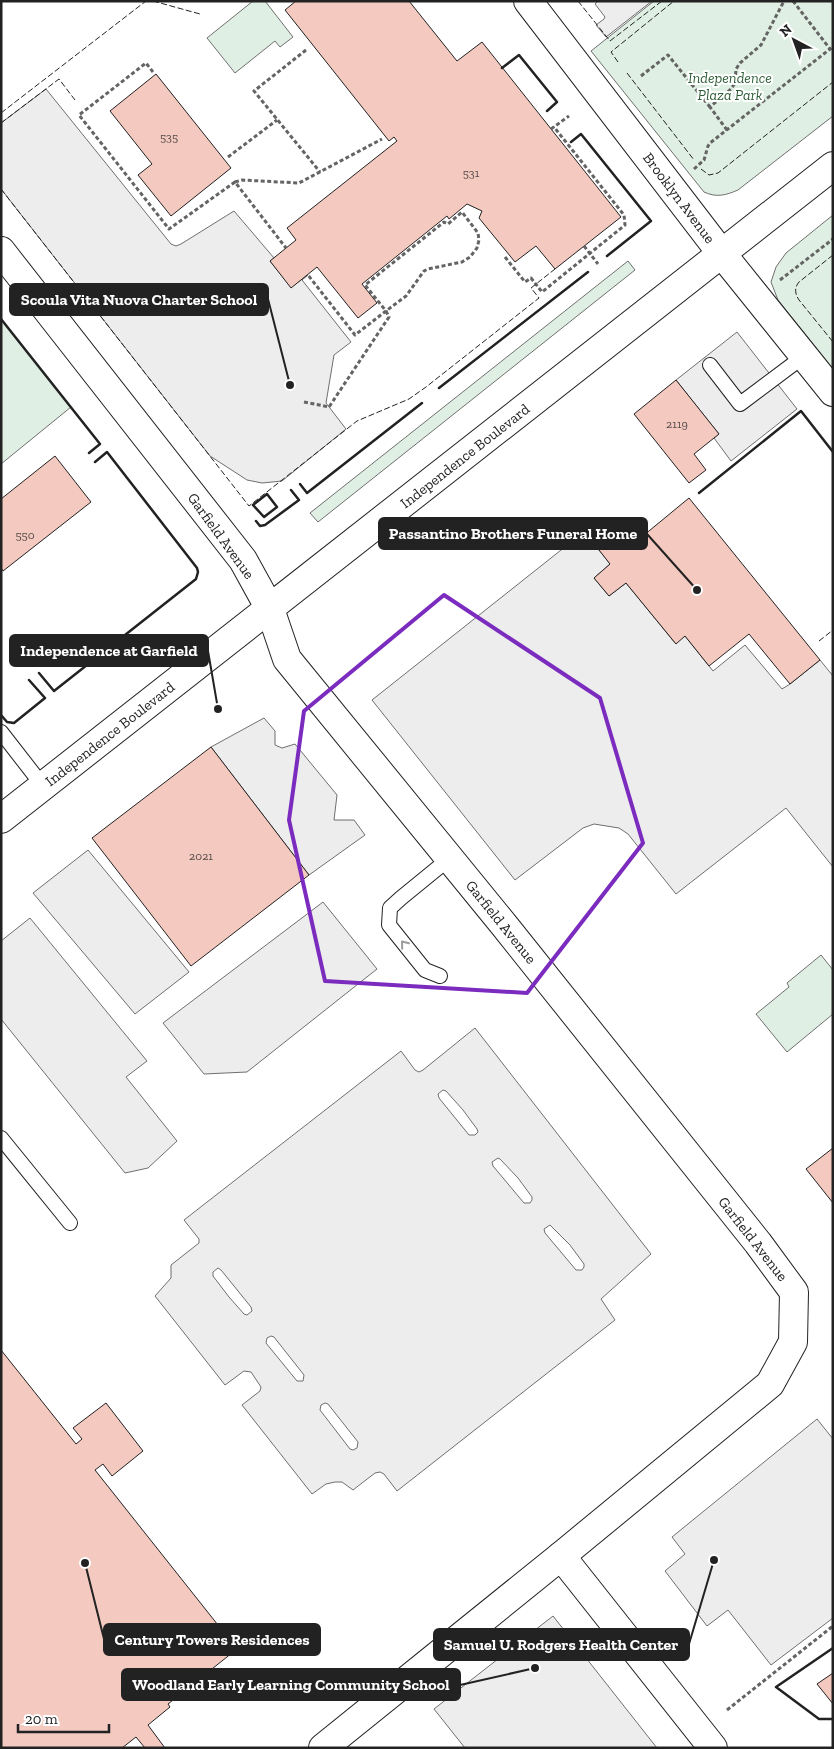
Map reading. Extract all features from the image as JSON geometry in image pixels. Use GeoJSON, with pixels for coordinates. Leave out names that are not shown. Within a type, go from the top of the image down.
{"type":"FeatureCollection","features":[{"type":"Feature","properties":{"kind":"street","name":"Brooklyn Avenue"},"geometry":{"type":"LineString","coordinates":[[528,1],[722,254],[833,392]]}},
{"type":"Feature","properties":{"kind":"street","name":"Independence Boulevard"},"geometry":{"type":"LineString","coordinates":[[7,810],[43,786],[833,166]]}},
{"type":"Feature","properties":{"kind":"street","name":"Garfield Avenue"},"geometry":{"type":"LineString","coordinates":[[1,251],[243,560],[270,609],[287,659],[450,858],[758,1244],[794,1292],[793,1342],[770,1384],[324,1748]]}},
{"type":"Feature","properties":{"kind":"street"},"geometry":{"type":"LineString","coordinates":[[561,1556],[705,1745]]}},
{"type":"Feature","properties":{"kind":"lane"},"geometry":{"type":"LineString","coordinates":[[710,365],[740,404],[804,356]]}},
{"type":"Feature","properties":{"kind":"lane"},"geometry":{"type":"LineString","coordinates":[[1,732],[43,786]]}},
{"type":"Feature","properties":{"kind":"lane"},"geometry":{"type":"LineString","coordinates":[[440,976],[425,970],[389,925],[390,908],[450,858]]}},
{"type":"Feature","properties":{"kind":"lane"},"geometry":{"type":"LineString","coordinates":[[1,1138],[70,1223]]}},
{"type":"Feature","properties":{"kind":"path"},"geometry":{"type":"LineString","coordinates":[[710,107],[731,90],[735,83],[736,69],[740,63],[761,45],[784,1]]}},
{"type":"Feature","properties":{"kind":"path"},"geometry":{"type":"LineString","coordinates":[[694,169],[704,160],[708,146],[831,48],[793,1]]}},
{"type":"Feature","properties":{"kind":"path"},"geometry":{"type":"LineString","coordinates":[[306,50],[254,91],[320,172]]}},
{"type":"Feature","properties":{"kind":"path"},"geometry":{"type":"LineString","coordinates":[[641,76],[668,55],[727,130]]}},
{"type":"Feature","properties":{"kind":"path"},"geometry":{"type":"LineString","coordinates":[[153,72],[146,63],[79,115],[169,228],[235,182],[242,180],[299,183],[382,139]]}},
{"type":"Feature","properties":{"kind":"path"},"geometry":{"type":"LineString","coordinates":[[505,257],[526,282],[531,278],[542,292],[625,225],[624,215],[552,128],[569,116]]}},
{"type":"Feature","properties":{"kind":"path"},"geometry":{"type":"LineString","coordinates":[[228,157],[277,120]]}},
{"type":"Feature","properties":{"kind":"path"},"geometry":{"type":"LineString","coordinates":[[235,182],[286,248]]}},
{"type":"Feature","properties":{"kind":"path"},"geometry":{"type":"LineString","coordinates":[[304,402],[329,407],[389,317],[386,312],[365,285],[444,222],[448,224],[462,212],[479,237],[479,243],[474,252],[462,262],[424,271],[406,296],[386,312],[355,335],[308,275]]}},
{"type":"Feature","properties":{"kind":"path"},"geometry":{"type":"LineString","coordinates":[[780,280],[833,240]]}},
{"type":"Feature","properties":{"kind":"path"},"geometry":{"type":"LineString","coordinates":[[584,246],[598,264]]}},
{"type":"Feature","properties":{"kind":"path"},"geometry":{"type":"LineString","coordinates":[[727,1710],[833,1626]]}},
{"type":"Feature","properties":{"kind":"highlighted area"},"geometry":{"type":"Polygon","coordinates":[[[444,595],[600,698],[643,843],[527,993],[325,981],[289,820],[304,711],[444,595]]]}},
{"type":"Feature","properties":{"kind":"green space"},"geometry":{"type":"Polygon","coordinates":[[[253,1],[265,1],[293,37],[280,47],[275,41],[235,73],[207,38],[253,1]]]}},
{"type":"Feature","properties":{"kind":"green space","name":"Independence Plaza Park"},"geometry":{"type":"Polygon","coordinates":[[[654,1],[833,1],[833,116],[738,190],[721,195],[704,192],[591,51],[654,1]]]}},
{"type":"Feature","properties":{"kind":"green space"},"geometry":{"type":"Polygon","coordinates":[[[833,215],[833,369],[778,300],[771,282],[776,267],[786,253],[833,215]]]}},
{"type":"Feature","properties":{"kind":"green space"},"geometry":{"type":"Polygon","coordinates":[[[628,261],[635,270],[318,522],[310,513],[628,261]]]}},
{"type":"Feature","properties":{"kind":"green space"},"geometry":{"type":"Polygon","coordinates":[[[1,319],[71,407],[1,464],[1,319]]]}},
{"type":"Feature","properties":{"kind":"green space"},"geometry":{"type":"Polygon","coordinates":[[[821,955],[833,970],[833,1014],[787,1052],[756,1014],[789,987],[787,983],[821,955]]]}},
{"type":"Feature","properties":{"kind":"shaded area"},"geometry":{"type":"Polygon","coordinates":[[[598,1],[652,1],[606,37],[596,25],[605,17],[595,4],[598,1]]]}},
{"type":"Feature","properties":{"kind":"shaded area"},"geometry":{"type":"Polygon","coordinates":[[[46,89],[171,244],[176,246],[181,244],[234,211],[274,258],[270,261],[291,287],[308,275],[302,280],[351,342],[334,355],[326,403],[346,429],[282,481],[262,483],[247,480],[210,456],[1,189],[1,123],[46,89]]]}},
{"type":"Feature","properties":{"kind":"shaded area"},"geometry":{"type":"Polygon","coordinates":[[[737,332],[797,409],[731,461],[714,438],[719,434],[676,380],[737,332]]]}},
{"type":"Feature","properties":{"kind":"shaded area"},"geometry":{"type":"Polygon","coordinates":[[[580,535],[599,550],[610,564],[594,578],[609,596],[626,583],[675,643],[685,636],[713,671],[745,645],[782,689],[820,660],[833,676],[833,867],[786,808],[676,894],[628,834],[619,828],[594,824],[583,828],[515,880],[372,700],[580,535]]]}},
{"type":"Feature","properties":{"kind":"shaded area"},"geometry":{"type":"Polygon","coordinates":[[[264,718],[275,731],[275,745],[282,748],[295,744],[337,795],[334,820],[354,820],[365,835],[309,875],[211,747],[264,718]]]}},
{"type":"Feature","properties":{"kind":"shaded area"},"geometry":{"type":"Polygon","coordinates":[[[88,850],[189,972],[135,1014],[33,893],[88,850]]]}},
{"type":"Feature","properties":{"kind":"shaded area"},"geometry":{"type":"Polygon","coordinates":[[[323,902],[377,969],[247,1072],[204,1074],[163,1023],[323,902]]]}},
{"type":"Feature","properties":{"kind":"shaded area"},"geometry":{"type":"Polygon","coordinates":[[[30,918],[147,1061],[126,1077],[177,1141],[148,1168],[125,1173],[1,1019],[1,941],[30,918]]]}},
{"type":"Feature","properties":{"kind":"shaded area"},"geometry":{"type":"Polygon","coordinates":[[[475,1028],[651,1254],[601,1299],[615,1320],[397,1491],[384,1474],[380,1472],[375,1473],[353,1490],[342,1482],[335,1482],[326,1484],[312,1494],[242,1405],[260,1391],[261,1387],[251,1372],[244,1371],[225,1385],[155,1296],[171,1278],[171,1265],[199,1243],[199,1239],[184,1220],[401,1051],[415,1070],[419,1072],[475,1028]],[[443,1090],[438,1094],[439,1098],[469,1135],[475,1135],[478,1132],[477,1129],[446,1091],[443,1090]],[[498,1158],[492,1162],[493,1166],[524,1203],[530,1203],[532,1197],[518,1178],[500,1159],[498,1158]],[[550,1225],[544,1229],[545,1233],[576,1270],[582,1270],[584,1264],[570,1245],[550,1225]],[[218,1268],[213,1272],[213,1276],[244,1314],[247,1315],[252,1311],[251,1307],[221,1270],[218,1268]],[[274,1337],[267,1338],[266,1343],[297,1381],[303,1381],[304,1375],[274,1337]],[[328,1404],[321,1405],[320,1410],[350,1449],[357,1448],[358,1442],[328,1404]]]}},
{"type":"Feature","properties":{"kind":"shaded area"},"geometry":{"type":"Polygon","coordinates":[[[817,1419],[833,1439],[833,1618],[771,1665],[728,1610],[707,1626],[665,1571],[685,1554],[672,1537],[817,1419]]]}},
{"type":"Feature","properties":{"kind":"shaded area"},"geometry":{"type":"Polygon","coordinates":[[[553,1616],[657,1748],[465,1748],[434,1709],[553,1616]]]}},
{"type":"Feature","properties":{"kind":"building"},"geometry":{"type":"Polygon","coordinates":[[[296,1],[409,1],[457,61],[482,42],[621,217],[555,269],[536,246],[515,262],[479,218],[482,211],[467,204],[449,219],[447,216],[362,284],[377,303],[358,318],[317,267],[291,288],[270,261],[296,240],[287,228],[397,141],[394,137],[389,141],[285,10],[296,1]]]}},
{"type":"Feature","properties":{"kind":"building"},"geometry":{"type":"Polygon","coordinates":[[[156,74],[231,168],[171,216],[138,175],[152,164],[110,111],[156,74]]]}},
{"type":"Feature","properties":{"kind":"building"},"geometry":{"type":"Polygon","coordinates":[[[676,380],[719,434],[694,454],[706,470],[689,483],[634,414],[676,380]]]}},
{"type":"Feature","properties":{"kind":"building"},"geometry":{"type":"Polygon","coordinates":[[[55,456],[91,502],[3,571],[1,568],[1,499],[55,456]]]}},
{"type":"Feature","properties":{"kind":"building"},"geometry":{"type":"Polygon","coordinates":[[[689,498],[820,660],[790,684],[749,634],[709,666],[685,636],[676,644],[626,583],[609,596],[594,578],[610,564],[599,550],[627,526],[638,540],[689,498]]]}},
{"type":"Feature","properties":{"kind":"building"},"geometry":{"type":"Polygon","coordinates":[[[211,747],[309,875],[191,966],[92,838],[211,747]]]}},
{"type":"Feature","properties":{"kind":"building"},"geometry":{"type":"Polygon","coordinates":[[[833,1148],[833,1203],[806,1169],[833,1148]]]}},
{"type":"Feature","properties":{"kind":"building"},"geometry":{"type":"Polygon","coordinates":[[[1,1350],[76,1444],[82,1439],[73,1428],[106,1403],[143,1451],[112,1476],[103,1464],[95,1470],[237,1649],[168,1704],[170,1707],[148,1725],[165,1748],[145,1748],[136,1737],[122,1748],[1,1748],[1,1350]]]}},
{"type":"Feature","properties":{"kind":"building"},"geometry":{"type":"Polygon","coordinates":[[[833,1673],[833,1704],[817,1684],[833,1673]]]}},
{"type":"Feature","properties":{"kind":"fence"},"geometry":{"type":"LineString","coordinates":[[1,113],[146,1]]}},
{"type":"Feature","properties":{"kind":"fence"},"geometry":{"type":"LineString","coordinates":[[153,1],[200,14]]}},
{"type":"Feature","properties":{"kind":"fence"},"geometry":{"type":"LineString","coordinates":[[578,1],[610,41],[662,1]]}},
{"type":"Feature","properties":{"kind":"fence"},"geometry":{"type":"LineString","coordinates":[[618,62],[611,52],[674,1]]}},
{"type":"Feature","properties":{"kind":"fence"},"geometry":{"type":"LineString","coordinates":[[627,73],[694,160]]}},
{"type":"Feature","properties":{"kind":"fence"},"geometry":{"type":"LineString","coordinates":[[1,123],[59,79],[75,100]]}},
{"type":"Feature","properties":{"kind":"fence"},"geometry":{"type":"LineString","coordinates":[[701,169],[709,175],[718,173],[833,82]]}},
{"type":"Feature","properties":{"kind":"fence"},"geometry":{"type":"LineString","coordinates":[[1,189],[249,506],[357,421],[409,399],[426,387],[539,298],[531,288],[555,269]]}},
{"type":"Feature","properties":{"kind":"fence"},"geometry":{"type":"LineString","coordinates":[[833,255],[796,286],[799,300],[833,342]]}},
{"type":"Feature","properties":{"kind":"fence"},"geometry":{"type":"LineString","coordinates":[[819,641],[833,630]]}},
{"type":"Feature","properties":{"kind":"wall"},"geometry":{"type":"LineString","coordinates":[[502,68],[519,55],[557,102],[547,111]]}},
{"type":"Feature","properties":{"kind":"wall"},"geometry":{"type":"LineString","coordinates":[[571,142],[581,134],[651,221],[607,256]]}},
{"type":"Feature","properties":{"kind":"wall"},"geometry":{"type":"LineString","coordinates":[[439,388],[588,272]]}},
{"type":"Feature","properties":{"kind":"wall"},"geometry":{"type":"LineString","coordinates":[[1,319],[100,444],[89,453]]}},
{"type":"Feature","properties":{"kind":"wall"},"geometry":{"type":"LineString","coordinates":[[300,484],[307,493],[422,403]]}},
{"type":"Feature","properties":{"kind":"wall"},"geometry":{"type":"LineString","coordinates":[[699,493],[801,411],[833,452]]}},
{"type":"Feature","properties":{"kind":"wall"},"geometry":{"type":"LineString","coordinates":[[39,673],[54,691],[196,579],[198,572],[197,568],[107,452],[95,462]]}},
{"type":"Feature","properties":{"kind":"wall"},"geometry":{"type":"LineString","coordinates":[[256,521],[260,526],[265,525],[299,500],[291,490]]}},
{"type":"Feature","properties":{"kind":"wall"},"geometry":{"type":"LineString","coordinates":[[267,494],[277,507],[264,517],[253,505],[267,494]]}},
{"type":"Feature","properties":{"kind":"wall"},"geometry":{"type":"LineString","coordinates":[[1,715],[7,722],[14,723],[45,698],[29,680]]}},
{"type":"Feature","properties":{"kind":"wall"},"geometry":{"type":"LineString","coordinates":[[833,1648],[776,1687],[819,1719],[833,1719]]}},
{"type":"Feature","properties":{"kind":"place","name":"Scoula Vita Nuova Charter School"},"geometry":{"type":"Point","coordinates":[290,385]}},
{"type":"Feature","properties":{"kind":"place","name":"Passantino Brothers Funeral Home"},"geometry":{"type":"Point","coordinates":[697,590]}},
{"type":"Feature","properties":{"kind":"place","name":"Independence at Garfield"},"geometry":{"type":"Point","coordinates":[218,709]}},
{"type":"Feature","properties":{"kind":"place","name":"Samuel U. Rodgers Health Center"},"geometry":{"type":"Point","coordinates":[714,1560]}},
{"type":"Feature","properties":{"kind":"place","name":"Century Towers Residences"},"geometry":{"type":"Point","coordinates":[85,1563]}},
{"type":"Feature","properties":{"kind":"place","name":"Woodland Early Learning Community School"},"geometry":{"type":"Point","coordinates":[535,1668]}}]}
